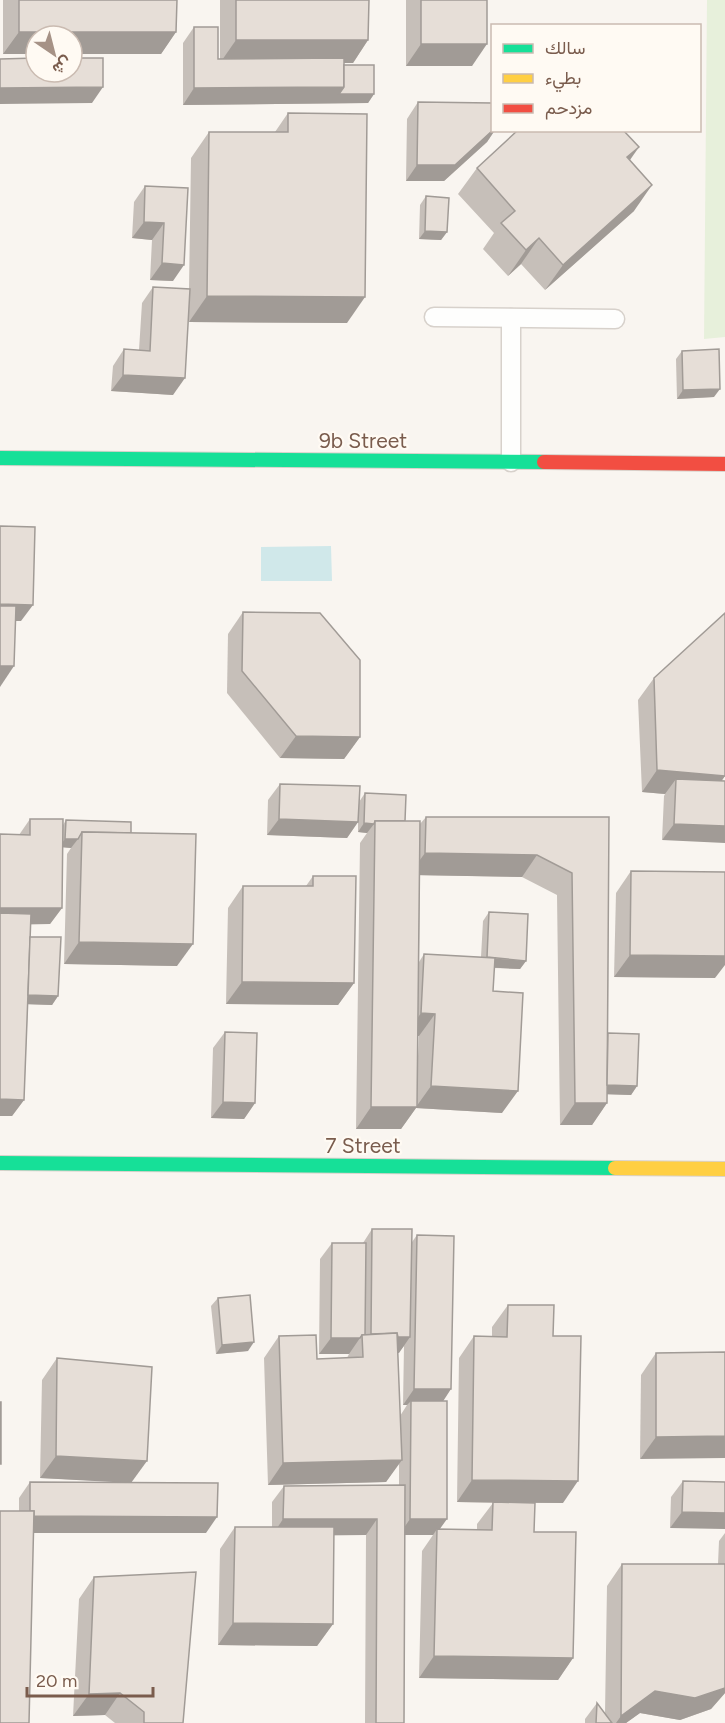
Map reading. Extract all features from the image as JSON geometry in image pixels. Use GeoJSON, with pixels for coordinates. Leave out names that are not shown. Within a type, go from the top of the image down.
{"type":"FeatureCollection","features":[{"type":"Feature","properties":{"kind":"street","name":"9b Street"},"geometry":{"type":"LineString","coordinates":[[0,458],[725,464]]}},
{"type":"Feature","properties":{"kind":"street","name":"7 Street"},"geometry":{"type":"LineString","coordinates":[[0,1163],[725,1169]]}},
{"type":"Feature","properties":{"kind":"lane"},"geometry":{"type":"LineString","coordinates":[[434,317],[615,319]]}},
{"type":"Feature","properties":{"kind":"lane"},"geometry":{"type":"LineString","coordinates":[[511,318],[511,462]]}},
{"type":"Feature","properties":{"kind":"green space"},"geometry":{"type":"Polygon","coordinates":[[[707,0],[725,0],[725,337],[704,339],[707,0]]]}},
{"type":"Feature","properties":{"kind":"water"},"geometry":{"type":"Polygon","coordinates":[[[331,546],[332,581],[261,581],[261,547],[331,546]]]}},
{"type":"Feature","properties":{"kind":"building"},"geometry":{"type":"Polygon","coordinates":[[[19,0],[177,0],[176,32],[84,32],[84,24],[24,24],[24,32],[19,32],[19,0]]]}},
{"type":"Feature","properties":{"kind":"building"},"geometry":{"type":"Polygon","coordinates":[[[236,0],[369,0],[368,40],[236,40],[236,0]]]}},
{"type":"Feature","properties":{"kind":"building"},"geometry":{"type":"Polygon","coordinates":[[[421,0],[487,0],[487,44],[421,44],[421,0]]]}},
{"type":"Feature","properties":{"kind":"building"},"geometry":{"type":"Polygon","coordinates":[[[194,27],[218,27],[218,59],[344,58],[344,87],[194,88],[194,27]]]}},
{"type":"Feature","properties":{"kind":"building"},"geometry":{"type":"Polygon","coordinates":[[[24,58],[24,84],[84,84],[84,58],[103,58],[103,87],[0,88],[0,59],[24,58]]]}},
{"type":"Feature","properties":{"kind":"building"},"geometry":{"type":"Polygon","coordinates":[[[344,65],[374,65],[374,94],[339,94],[344,87],[344,65]]]}},
{"type":"Feature","properties":{"kind":"building"},"geometry":{"type":"Polygon","coordinates":[[[418,102],[491,103],[491,132],[455,165],[417,165],[418,102]]]}},
{"type":"Feature","properties":{"kind":"building"},"geometry":{"type":"Polygon","coordinates":[[[288,113],[367,114],[365,297],[207,296],[209,132],[288,132],[288,113]]]}},
{"type":"Feature","properties":{"kind":"building"},"geometry":{"type":"Polygon","coordinates":[[[516,132],[625,132],[639,147],[627,157],[652,185],[563,265],[539,238],[526,250],[501,223],[515,211],[477,168],[516,132]]]}},
{"type":"Feature","properties":{"kind":"building"},"geometry":{"type":"Polygon","coordinates":[[[145,186],[188,188],[184,265],[162,263],[164,223],[144,222],[145,186]]]}},
{"type":"Feature","properties":{"kind":"building"},"geometry":{"type":"Polygon","coordinates":[[[426,196],[449,198],[447,232],[425,231],[426,196]]]}},
{"type":"Feature","properties":{"kind":"building"},"geometry":{"type":"Polygon","coordinates":[[[153,287],[190,289],[185,378],[123,375],[124,349],[150,351],[153,287]]]}},
{"type":"Feature","properties":{"kind":"building"},"geometry":{"type":"Polygon","coordinates":[[[719,349],[720,389],[683,390],[682,351],[719,349]]]}},
{"type":"Feature","properties":{"kind":"building"},"geometry":{"type":"Polygon","coordinates":[[[0,526],[35,527],[33,605],[0,604],[0,526]]]}},
{"type":"Feature","properties":{"kind":"building"},"geometry":{"type":"Polygon","coordinates":[[[0,606],[16,606],[14,666],[0,666],[0,606]]]}},
{"type":"Feature","properties":{"kind":"building"},"geometry":{"type":"Polygon","coordinates":[[[243,612],[320,613],[360,660],[360,737],[296,736],[242,671],[243,612]]]}},
{"type":"Feature","properties":{"kind":"building"},"geometry":{"type":"Polygon","coordinates":[[[725,613],[725,776],[657,770],[654,678],[725,613]]]}},
{"type":"Feature","properties":{"kind":"building"},"geometry":{"type":"Polygon","coordinates":[[[676,779],[725,781],[725,826],[674,824],[676,779]]]}},
{"type":"Feature","properties":{"kind":"building"},"geometry":{"type":"Polygon","coordinates":[[[280,784],[360,786],[358,822],[279,819],[280,784]]]}},
{"type":"Feature","properties":{"kind":"building"},"geometry":{"type":"Polygon","coordinates":[[[365,793],[406,795],[405,821],[364,823],[365,793]]]}},
{"type":"Feature","properties":{"kind":"building"},"geometry":{"type":"Polygon","coordinates":[[[426,817],[609,817],[607,1103],[575,1103],[572,873],[537,855],[425,853],[426,817]]]}},
{"type":"Feature","properties":{"kind":"building"},"geometry":{"type":"Polygon","coordinates":[[[30,819],[63,819],[62,908],[0,908],[0,834],[30,835],[30,819]]]}},
{"type":"Feature","properties":{"kind":"building"},"geometry":{"type":"Polygon","coordinates":[[[66,820],[131,822],[131,833],[82,832],[78,839],[65,839],[66,820]]]}},
{"type":"Feature","properties":{"kind":"building"},"geometry":{"type":"Polygon","coordinates":[[[375,821],[420,821],[417,1107],[371,1107],[375,821]]]}},
{"type":"Feature","properties":{"kind":"building"},"geometry":{"type":"Polygon","coordinates":[[[82,832],[196,834],[193,944],[79,942],[82,832]]]}},
{"type":"Feature","properties":{"kind":"building"},"geometry":{"type":"Polygon","coordinates":[[[631,871],[725,872],[725,956],[630,955],[631,871]]]}},
{"type":"Feature","properties":{"kind":"building"},"geometry":{"type":"Polygon","coordinates":[[[313,876],[356,876],[354,983],[242,982],[243,886],[313,886],[313,876]]]}},
{"type":"Feature","properties":{"kind":"building"},"geometry":{"type":"Polygon","coordinates":[[[489,912],[528,914],[526,961],[487,957],[489,912]]]}},
{"type":"Feature","properties":{"kind":"building"},"geometry":{"type":"Polygon","coordinates":[[[0,913],[31,914],[24,1100],[0,1099],[0,913]]]}},
{"type":"Feature","properties":{"kind":"building"},"geometry":{"type":"Polygon","coordinates":[[[30,937],[61,937],[58,996],[28,995],[30,937]]]}},
{"type":"Feature","properties":{"kind":"building"},"geometry":{"type":"Polygon","coordinates":[[[424,954],[495,958],[493,991],[523,993],[518,1091],[431,1086],[435,1014],[421,1013],[424,954]]]}},
{"type":"Feature","properties":{"kind":"building"},"geometry":{"type":"Polygon","coordinates":[[[225,1032],[257,1033],[255,1103],[223,1102],[225,1032]]]}},
{"type":"Feature","properties":{"kind":"building"},"geometry":{"type":"Polygon","coordinates":[[[608,1033],[639,1034],[637,1086],[607,1085],[608,1033]]]}},
{"type":"Feature","properties":{"kind":"building"},"geometry":{"type":"Polygon","coordinates":[[[372,1229],[412,1229],[410,1337],[398,1337],[397,1333],[371,1334],[372,1229]]]}},
{"type":"Feature","properties":{"kind":"building"},"geometry":{"type":"Polygon","coordinates":[[[417,1235],[454,1236],[451,1389],[414,1389],[417,1235]]]}},
{"type":"Feature","properties":{"kind":"building"},"geometry":{"type":"Polygon","coordinates":[[[332,1243],[366,1243],[365,1335],[360,1338],[331,1338],[332,1243]]]}},
{"type":"Feature","properties":{"kind":"building"},"geometry":{"type":"Polygon","coordinates":[[[250,1295],[254,1342],[222,1345],[218,1298],[250,1295]]]}},
{"type":"Feature","properties":{"kind":"building"},"geometry":{"type":"Polygon","coordinates":[[[508,1305],[554,1305],[553,1336],[581,1336],[578,1481],[472,1480],[474,1336],[507,1337],[508,1305]]]}},
{"type":"Feature","properties":{"kind":"building"},"geometry":{"type":"Polygon","coordinates":[[[397,1333],[402,1460],[283,1463],[279,1336],[316,1335],[317,1359],[363,1357],[362,1335],[397,1333]]]}},
{"type":"Feature","properties":{"kind":"building"},"geometry":{"type":"Polygon","coordinates":[[[725,1352],[725,1436],[656,1437],[656,1353],[725,1352]]]}},
{"type":"Feature","properties":{"kind":"building"},"geometry":{"type":"Polygon","coordinates":[[[57,1358],[152,1367],[147,1461],[56,1456],[57,1358]]]}},
{"type":"Feature","properties":{"kind":"building"},"geometry":{"type":"Polygon","coordinates":[[[411,1401],[447,1401],[447,1519],[410,1519],[411,1401]]]}},
{"type":"Feature","properties":{"kind":"building"},"geometry":{"type":"Polygon","coordinates":[[[1,1402],[1,1464],[0,1464],[1,1402]]]}},
{"type":"Feature","properties":{"kind":"building"},"geometry":{"type":"Polygon","coordinates":[[[683,1481],[725,1482],[725,1513],[682,1512],[683,1481]]]}},
{"type":"Feature","properties":{"kind":"building"},"geometry":{"type":"Polygon","coordinates":[[[30,1482],[218,1483],[217,1517],[34,1516],[34,1511],[30,1511],[30,1482]]]}},
{"type":"Feature","properties":{"kind":"building"},"geometry":{"type":"Polygon","coordinates":[[[405,1485],[404,1723],[376,1723],[377,1519],[283,1519],[284,1486],[405,1485]]]}},
{"type":"Feature","properties":{"kind":"building"},"geometry":{"type":"Polygon","coordinates":[[[493,1502],[535,1503],[534,1532],[576,1532],[573,1658],[434,1656],[437,1529],[492,1530],[493,1502]]]}},
{"type":"Feature","properties":{"kind":"building"},"geometry":{"type":"Polygon","coordinates":[[[0,1511],[34,1511],[29,1723],[0,1723],[0,1511]]]}},
{"type":"Feature","properties":{"kind":"building"},"geometry":{"type":"Polygon","coordinates":[[[235,1527],[334,1527],[333,1624],[233,1623],[235,1527]]]}},
{"type":"Feature","properties":{"kind":"building"},"geometry":{"type":"Polygon","coordinates":[[[622,1564],[725,1564],[725,1688],[695,1698],[655,1691],[621,1716],[622,1564]]]}},
{"type":"Feature","properties":{"kind":"building"},"geometry":{"type":"Polygon","coordinates":[[[196,1572],[183,1723],[144,1723],[144,1712],[120,1693],[89,1694],[94,1577],[196,1572]]]}},
{"type":"Feature","properties":{"kind":"building"},"geometry":{"type":"Polygon","coordinates":[[[597,1703],[612,1723],[596,1723],[597,1703]]]}},
{"type":"Feature","properties":{"kind":"traffic: fast"},"geometry":{"type":"LineString","coordinates":[[0,458],[544,462]]}},
{"type":"Feature","properties":{"kind":"traffic: fast"},"geometry":{"type":"LineString","coordinates":[[0,1163],[615,1168]]}},
{"type":"Feature","properties":{"kind":"traffic: slow"},"geometry":{"type":"LineString","coordinates":[[615,1168],[725,1169]]}},
{"type":"Feature","properties":{"kind":"traffic: jam"},"geometry":{"type":"LineString","coordinates":[[544,462],[725,464]]}}]}
